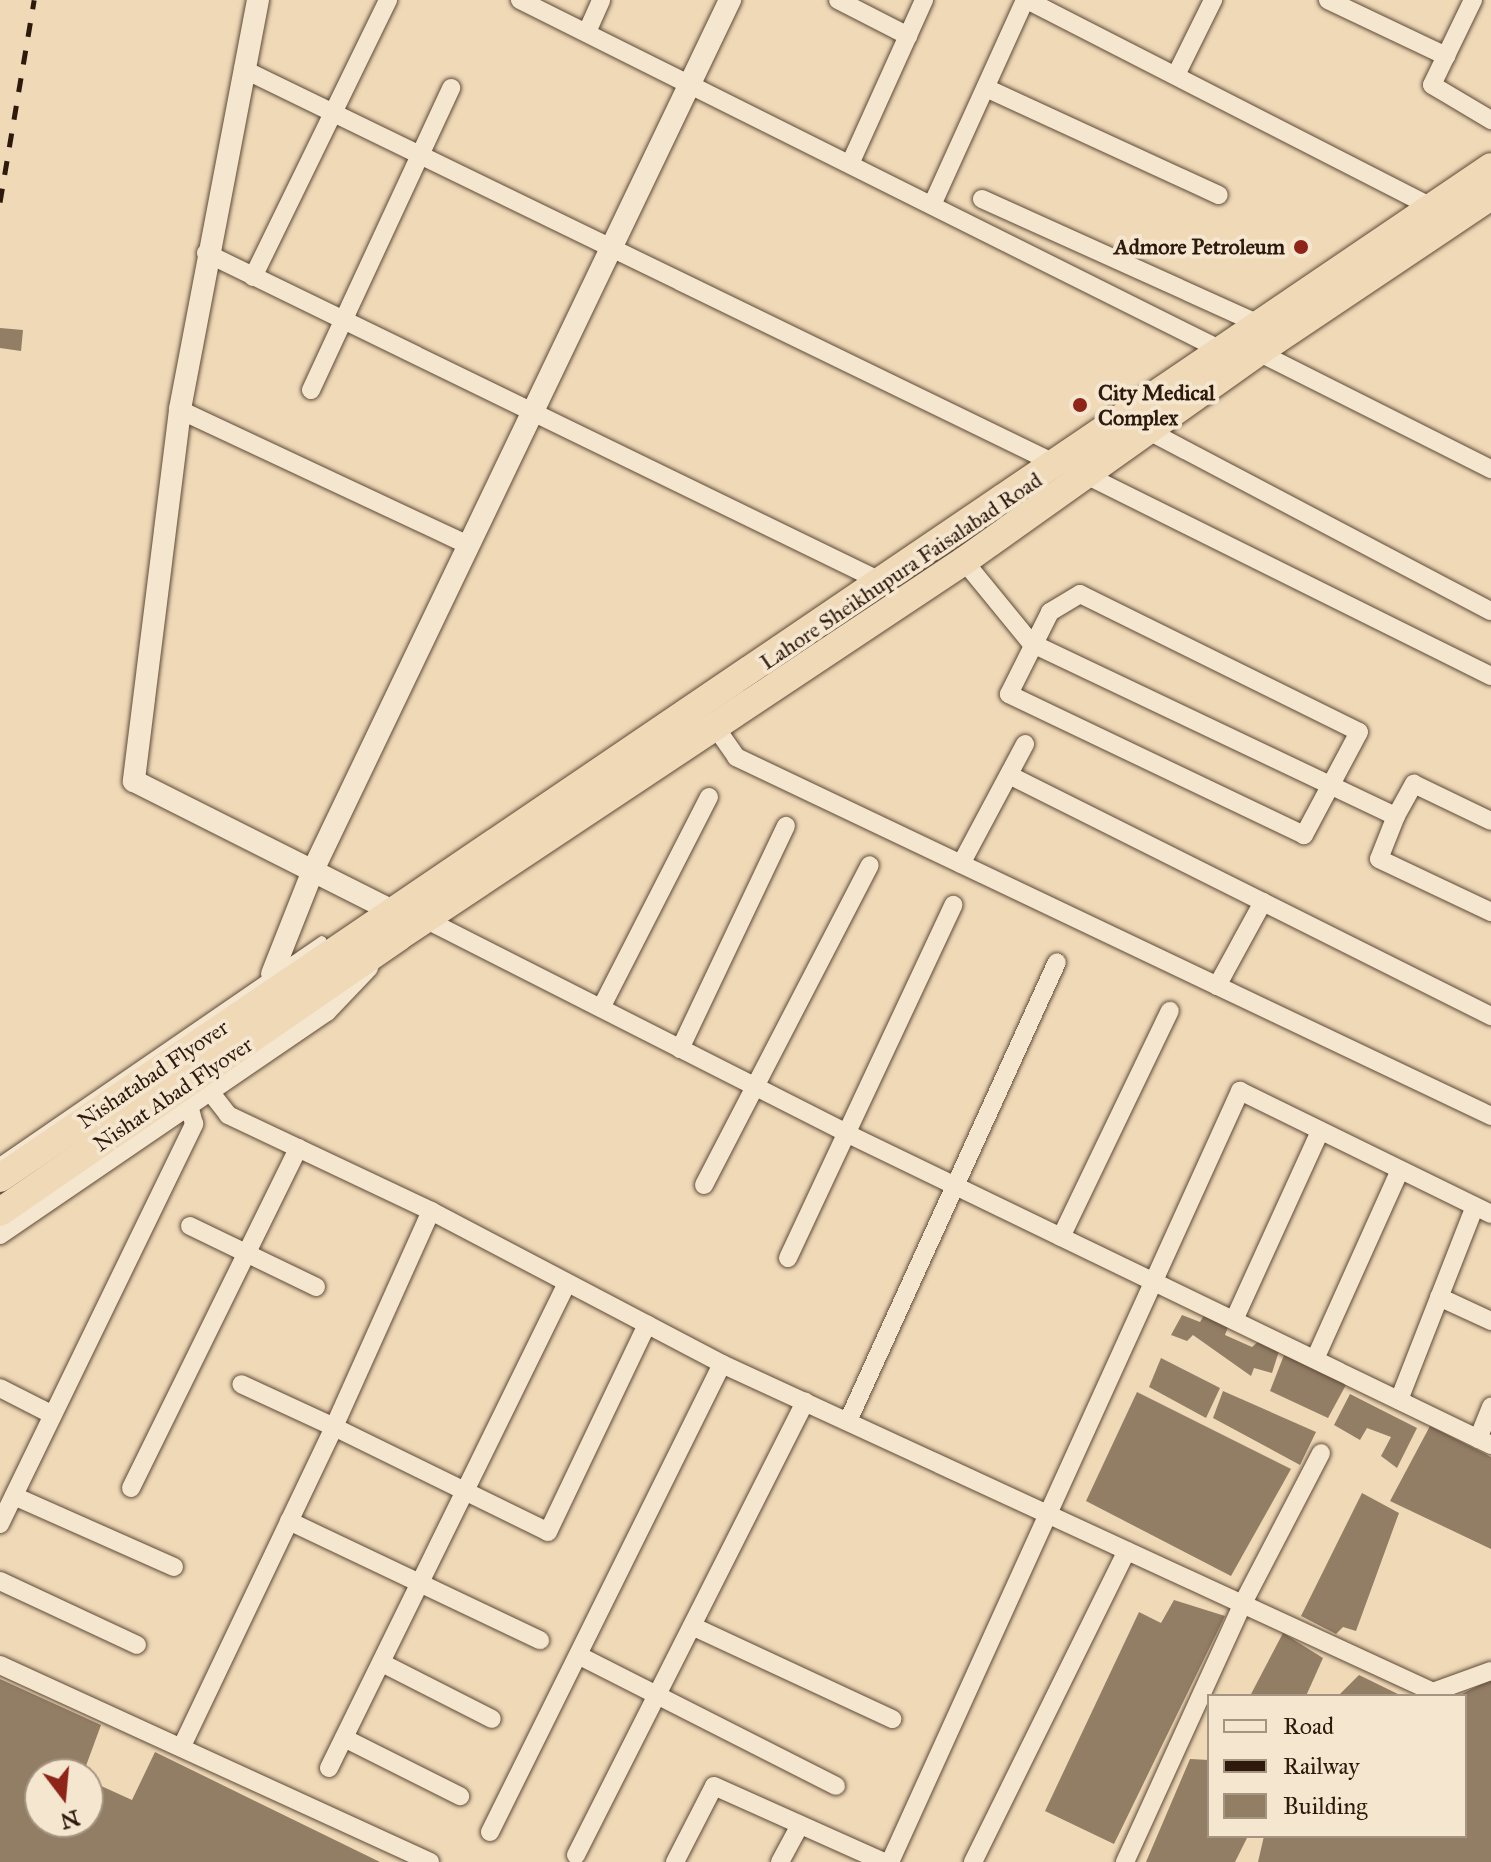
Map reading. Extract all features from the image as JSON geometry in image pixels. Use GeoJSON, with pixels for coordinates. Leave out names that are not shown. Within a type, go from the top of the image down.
{"type":"FeatureCollection","features":[{"type":"Feature","properties":{"kind":"highway","name":"Lahore Sheikhupura Faisalabad Road"},"geometry":{"type":"LineString","coordinates":[[306,968],[395,924],[884,583],[1071,470],[1149,431],[1259,339],[1491,167]]}},
{"type":"Feature","properties":{"kind":"highway","name":"Lahore Sheikhupura Faisalabad Road"},"geometry":{"type":"LineString","coordinates":[[346,977],[395,924],[425,919],[964,561],[1071,470],[1223,351],[1259,339],[1491,196]]}},
{"type":"Feature","properties":{"kind":"highway","name":"Nishatabad Flyover"},"geometry":{"type":"LineString","coordinates":[[0,1178],[306,968]]}},
{"type":"Feature","properties":{"kind":"highway","name":"Nishat Abad Flyover"},"geometry":{"type":"LineString","coordinates":[[0,1212],[346,977]]}},
{"type":"Feature","properties":{"kind":"street"},"geometry":{"type":"LineString","coordinates":[[0,1235],[208,1089],[327,1012],[395,924],[314,868],[134,781],[180,410],[206,253],[258,0]]}},
{"type":"Feature","properties":{"kind":"street"},"geometry":{"type":"LineString","coordinates":[[253,277],[388,0]]}},
{"type":"Feature","properties":{"kind":"street"},"geometry":{"type":"LineString","coordinates":[[520,0],[1223,351]]}},
{"type":"Feature","properties":{"kind":"street"},"geometry":{"type":"LineString","coordinates":[[587,32],[601,0]]}},
{"type":"Feature","properties":{"kind":"street"},"geometry":{"type":"LineString","coordinates":[[272,974],[314,868],[613,248],[686,85],[730,0]]}},
{"type":"Feature","properties":{"kind":"street"},"geometry":{"type":"LineString","coordinates":[[838,0],[908,36]]}},
{"type":"Feature","properties":{"kind":"street"},"geometry":{"type":"LineString","coordinates":[[850,164],[924,0]]}},
{"type":"Feature","properties":{"kind":"street"},"geometry":{"type":"LineString","coordinates":[[932,205],[1026,0],[1433,208]]}},
{"type":"Feature","properties":{"kind":"street"},"geometry":{"type":"LineString","coordinates":[[1176,75],[1213,0]]}},
{"type":"Feature","properties":{"kind":"street"},"geometry":{"type":"LineString","coordinates":[[1328,0],[1446,56]]}},
{"type":"Feature","properties":{"kind":"street"},"geometry":{"type":"LineString","coordinates":[[1473,0],[1432,85],[1491,120]]}},
{"type":"Feature","properties":{"kind":"street"},"geometry":{"type":"LineString","coordinates":[[243,69],[1491,676]]}},
{"type":"Feature","properties":{"kind":"street"},"geometry":{"type":"LineString","coordinates":[[311,390],[451,88]]}},
{"type":"Feature","properties":{"kind":"street"},"geometry":{"type":"LineString","coordinates":[[986,88],[1219,195]]}},
{"type":"Feature","properties":{"kind":"street"},"geometry":{"type":"LineString","coordinates":[[982,199],[1259,339],[1491,469]]}},
{"type":"Feature","properties":{"kind":"street"},"geometry":{"type":"LineString","coordinates":[[206,253],[536,410],[884,583]]}},
{"type":"Feature","properties":{"kind":"street"},"geometry":{"type":"LineString","coordinates":[[180,410],[470,546]]}},
{"type":"Feature","properties":{"kind":"street"},"geometry":{"type":"LineString","coordinates":[[1149,431],[1491,611]]}},
{"type":"Feature","properties":{"kind":"street"},"geometry":{"type":"LineString","coordinates":[[964,561],[1031,643],[1333,783],[1396,816]]}},
{"type":"Feature","properties":{"kind":"street"},"geometry":{"type":"LineString","coordinates":[[1080,594],[1359,732],[1333,783],[1304,835],[1009,694],[1031,643],[1050,612],[1080,594]]}},
{"type":"Feature","properties":{"kind":"street"},"geometry":{"type":"LineString","coordinates":[[714,725],[736,757],[1491,1116]]}},
{"type":"Feature","properties":{"kind":"street"},"geometry":{"type":"LineString","coordinates":[[961,864],[1011,776],[1025,744]]}},
{"type":"Feature","properties":{"kind":"street"},"geometry":{"type":"LineString","coordinates":[[1011,776],[1491,1016]]}},
{"type":"Feature","properties":{"kind":"street"},"geometry":{"type":"LineString","coordinates":[[1491,821],[1414,784],[1396,816],[1379,859],[1491,912]]}},
{"type":"Feature","properties":{"kind":"street"},"geometry":{"type":"LineString","coordinates":[[601,1008],[709,797]]}},
{"type":"Feature","properties":{"kind":"street"},"geometry":{"type":"LineString","coordinates":[[680,1049],[786,826]]}},
{"type":"Feature","properties":{"kind":"street"},"geometry":{"type":"LineString","coordinates":[[704,1185],[759,1089],[870,865]]}},
{"type":"Feature","properties":{"kind":"street"},"geometry":{"type":"LineString","coordinates":[[1217,986],[1263,902]]}},
{"type":"Feature","properties":{"kind":"street"},"geometry":{"type":"LineString","coordinates":[[788,1258],[953,905]]}},
{"type":"Feature","properties":{"kind":"street"},"geometry":{"type":"LineString","coordinates":[[425,919],[955,1187],[1484,1442],[1491,1407]]}},
{"type":"Feature","properties":{"kind":"street"},"geometry":{"type":"LineString","coordinates":[[848,1421],[1057,962]]}},
{"type":"Feature","properties":{"kind":"street"},"geometry":{"type":"LineString","coordinates":[[1061,1237],[1170,1011]]}},
{"type":"Feature","properties":{"kind":"street"},"geometry":{"type":"LineString","coordinates":[[208,1089],[228,1115],[431,1211],[566,1285],[722,1364],[1049,1512],[1433,1692],[1491,1671]]}},
{"type":"Feature","properties":{"kind":"street"},"geometry":{"type":"LineString","coordinates":[[890,1862],[1240,1091],[1483,1210],[1439,1297],[1399,1400]]}},
{"type":"Feature","properties":{"kind":"street"},"geometry":{"type":"LineString","coordinates":[[0,1524],[194,1124],[189,1105]]}},
{"type":"Feature","properties":{"kind":"street"},"geometry":{"type":"LineString","coordinates":[[1234,1320],[1320,1131]]}},
{"type":"Feature","properties":{"kind":"street"},"geometry":{"type":"LineString","coordinates":[[131,1488],[298,1148]]}},
{"type":"Feature","properties":{"kind":"street"},"geometry":{"type":"LineString","coordinates":[[1315,1359],[1400,1170]]}},
{"type":"Feature","properties":{"kind":"street"},"geometry":{"type":"LineString","coordinates":[[182,1746],[334,1427],[431,1211]]}},
{"type":"Feature","properties":{"kind":"street"},"geometry":{"type":"LineString","coordinates":[[190,1226],[316,1287]]}},
{"type":"Feature","properties":{"kind":"street"},"geometry":{"type":"LineString","coordinates":[[329,1768],[566,1285]]}},
{"type":"Feature","properties":{"kind":"street"},"geometry":{"type":"LineString","coordinates":[[1439,1297],[1491,1321]]}},
{"type":"Feature","properties":{"kind":"street"},"geometry":{"type":"LineString","coordinates":[[241,1384],[548,1532],[647,1324]]}},
{"type":"Feature","properties":{"kind":"street"},"geometry":{"type":"LineString","coordinates":[[490,1832],[580,1656],[722,1364]]}},
{"type":"Feature","properties":{"kind":"street"},"geometry":{"type":"LineString","coordinates":[[0,1388],[53,1415]]}},
{"type":"Feature","properties":{"kind":"street"},"geometry":{"type":"LineString","coordinates":[[576,1855],[805,1402]]}},
{"type":"Feature","properties":{"kind":"street"},"geometry":{"type":"LineString","coordinates":[[1125,1862],[1243,1603],[1321,1453]]}},
{"type":"Feature","properties":{"kind":"street"},"geometry":{"type":"LineString","coordinates":[[14,1496],[174,1567]]}},
{"type":"Feature","properties":{"kind":"street"},"geometry":{"type":"LineString","coordinates":[[289,1521],[540,1640]]}},
{"type":"Feature","properties":{"kind":"street"},"geometry":{"type":"LineString","coordinates":[[973,1862],[1127,1551]]}},
{"type":"Feature","properties":{"kind":"street"},"geometry":{"type":"LineString","coordinates":[[0,1581],[137,1645]]}},
{"type":"Feature","properties":{"kind":"street"},"geometry":{"type":"LineString","coordinates":[[692,1626],[892,1719]]}},
{"type":"Feature","properties":{"kind":"street"},"geometry":{"type":"LineString","coordinates":[[580,1656],[836,1786]]}},
{"type":"Feature","properties":{"kind":"street"},"geometry":{"type":"LineString","coordinates":[[382,1663],[492,1719]]}},
{"type":"Feature","properties":{"kind":"street"},"geometry":{"type":"LineString","coordinates":[[0,1665],[430,1862]]}},
{"type":"Feature","properties":{"kind":"street"},"geometry":{"type":"LineString","coordinates":[[344,1738],[460,1796]]}},
{"type":"Feature","properties":{"kind":"street"},"geometry":{"type":"LineString","coordinates":[[675,1862],[714,1786],[884,1862]]}},
{"type":"Feature","properties":{"kind":"street"},"geometry":{"type":"LineString","coordinates":[[780,1862],[800,1825]]}},
{"type":"Feature","properties":{"kind":"lane"},"geometry":{"type":"LineString","coordinates":[[0,1161],[321,940]]}},
{"type":"Feature","properties":{"kind":"building"},"geometry":{"type":"Polygon","coordinates":[[[0,328],[23,330],[21,351],[0,348],[0,328]]]}},
{"type":"Feature","properties":{"kind":"building"},"geometry":{"type":"Polygon","coordinates":[[[1206,1312],[1230,1322],[1225,1335],[1252,1347],[1260,1340],[1279,1351],[1272,1373],[1254,1368],[1251,1376],[1193,1335],[1187,1341],[1171,1335],[1182,1315],[1200,1322],[1206,1312]]]}},
{"type":"Feature","properties":{"kind":"building"},"geometry":{"type":"Polygon","coordinates":[[[1284,1355],[1347,1383],[1328,1418],[1270,1391],[1284,1355]]]}},
{"type":"Feature","properties":{"kind":"building"},"geometry":{"type":"Polygon","coordinates":[[[1161,1358],[1220,1388],[1206,1418],[1149,1387],[1161,1358]]]}},
{"type":"Feature","properties":{"kind":"building"},"geometry":{"type":"Polygon","coordinates":[[[1223,1391],[1316,1432],[1300,1465],[1213,1418],[1223,1391]]]}},
{"type":"Feature","properties":{"kind":"building"},"geometry":{"type":"Polygon","coordinates":[[[1137,1392],[1291,1469],[1231,1576],[1086,1501],[1137,1392]]]}},
{"type":"Feature","properties":{"kind":"building"},"geometry":{"type":"Polygon","coordinates":[[[1350,1394],[1417,1428],[1397,1468],[1381,1456],[1391,1437],[1367,1428],[1360,1440],[1334,1425],[1350,1394]]]}},
{"type":"Feature","properties":{"kind":"building"},"geometry":{"type":"Polygon","coordinates":[[[1430,1426],[1491,1457],[1491,1549],[1390,1501],[1430,1426]]]}},
{"type":"Feature","properties":{"kind":"building"},"geometry":{"type":"Polygon","coordinates":[[[1362,1493],[1399,1513],[1356,1631],[1343,1627],[1336,1634],[1301,1616],[1362,1493]]]}},
{"type":"Feature","properties":{"kind":"building"},"geometry":{"type":"Polygon","coordinates":[[[1174,1600],[1225,1616],[1114,1844],[1045,1811],[1139,1612],[1161,1623],[1174,1600]]]}},
{"type":"Feature","properties":{"kind":"building"},"geometry":{"type":"Polygon","coordinates":[[[1283,1633],[1323,1658],[1307,1694],[1251,1694],[1283,1633]]]}},
{"type":"Feature","properties":{"kind":"building"},"geometry":{"type":"Polygon","coordinates":[[[1359,1675],[1398,1694],[1340,1694],[1359,1675]]]}},
{"type":"Feature","properties":{"kind":"building"},"geometry":{"type":"Polygon","coordinates":[[[0,1679],[101,1725],[89,1758],[24,1758],[24,1838],[104,1838],[104,1787],[132,1800],[155,1752],[380,1862],[0,1862],[0,1679]]]}},
{"type":"Feature","properties":{"kind":"building"},"geometry":{"type":"Polygon","coordinates":[[[1491,1679],[1491,1862],[1258,1862],[1264,1838],[1467,1838],[1467,1694],[1462,1694],[1491,1679]]]}},
{"type":"Feature","properties":{"kind":"building"},"geometry":{"type":"Polygon","coordinates":[[[1190,1759],[1207,1760],[1207,1838],[1247,1838],[1235,1862],[1146,1862],[1190,1759]]]}},
{"type":"Feature","properties":{"kind":"railway"},"geometry":{"type":"LineString","coordinates":[[0,202],[34,0]]}},
{"type":"Feature","properties":{"kind":"place","name":"Admore Petroleum"},"geometry":{"type":"Point","coordinates":[1301,247]}},
{"type":"Feature","properties":{"kind":"place","name":"City Medical Complex"},"geometry":{"type":"Point","coordinates":[1080,405]}}]}
